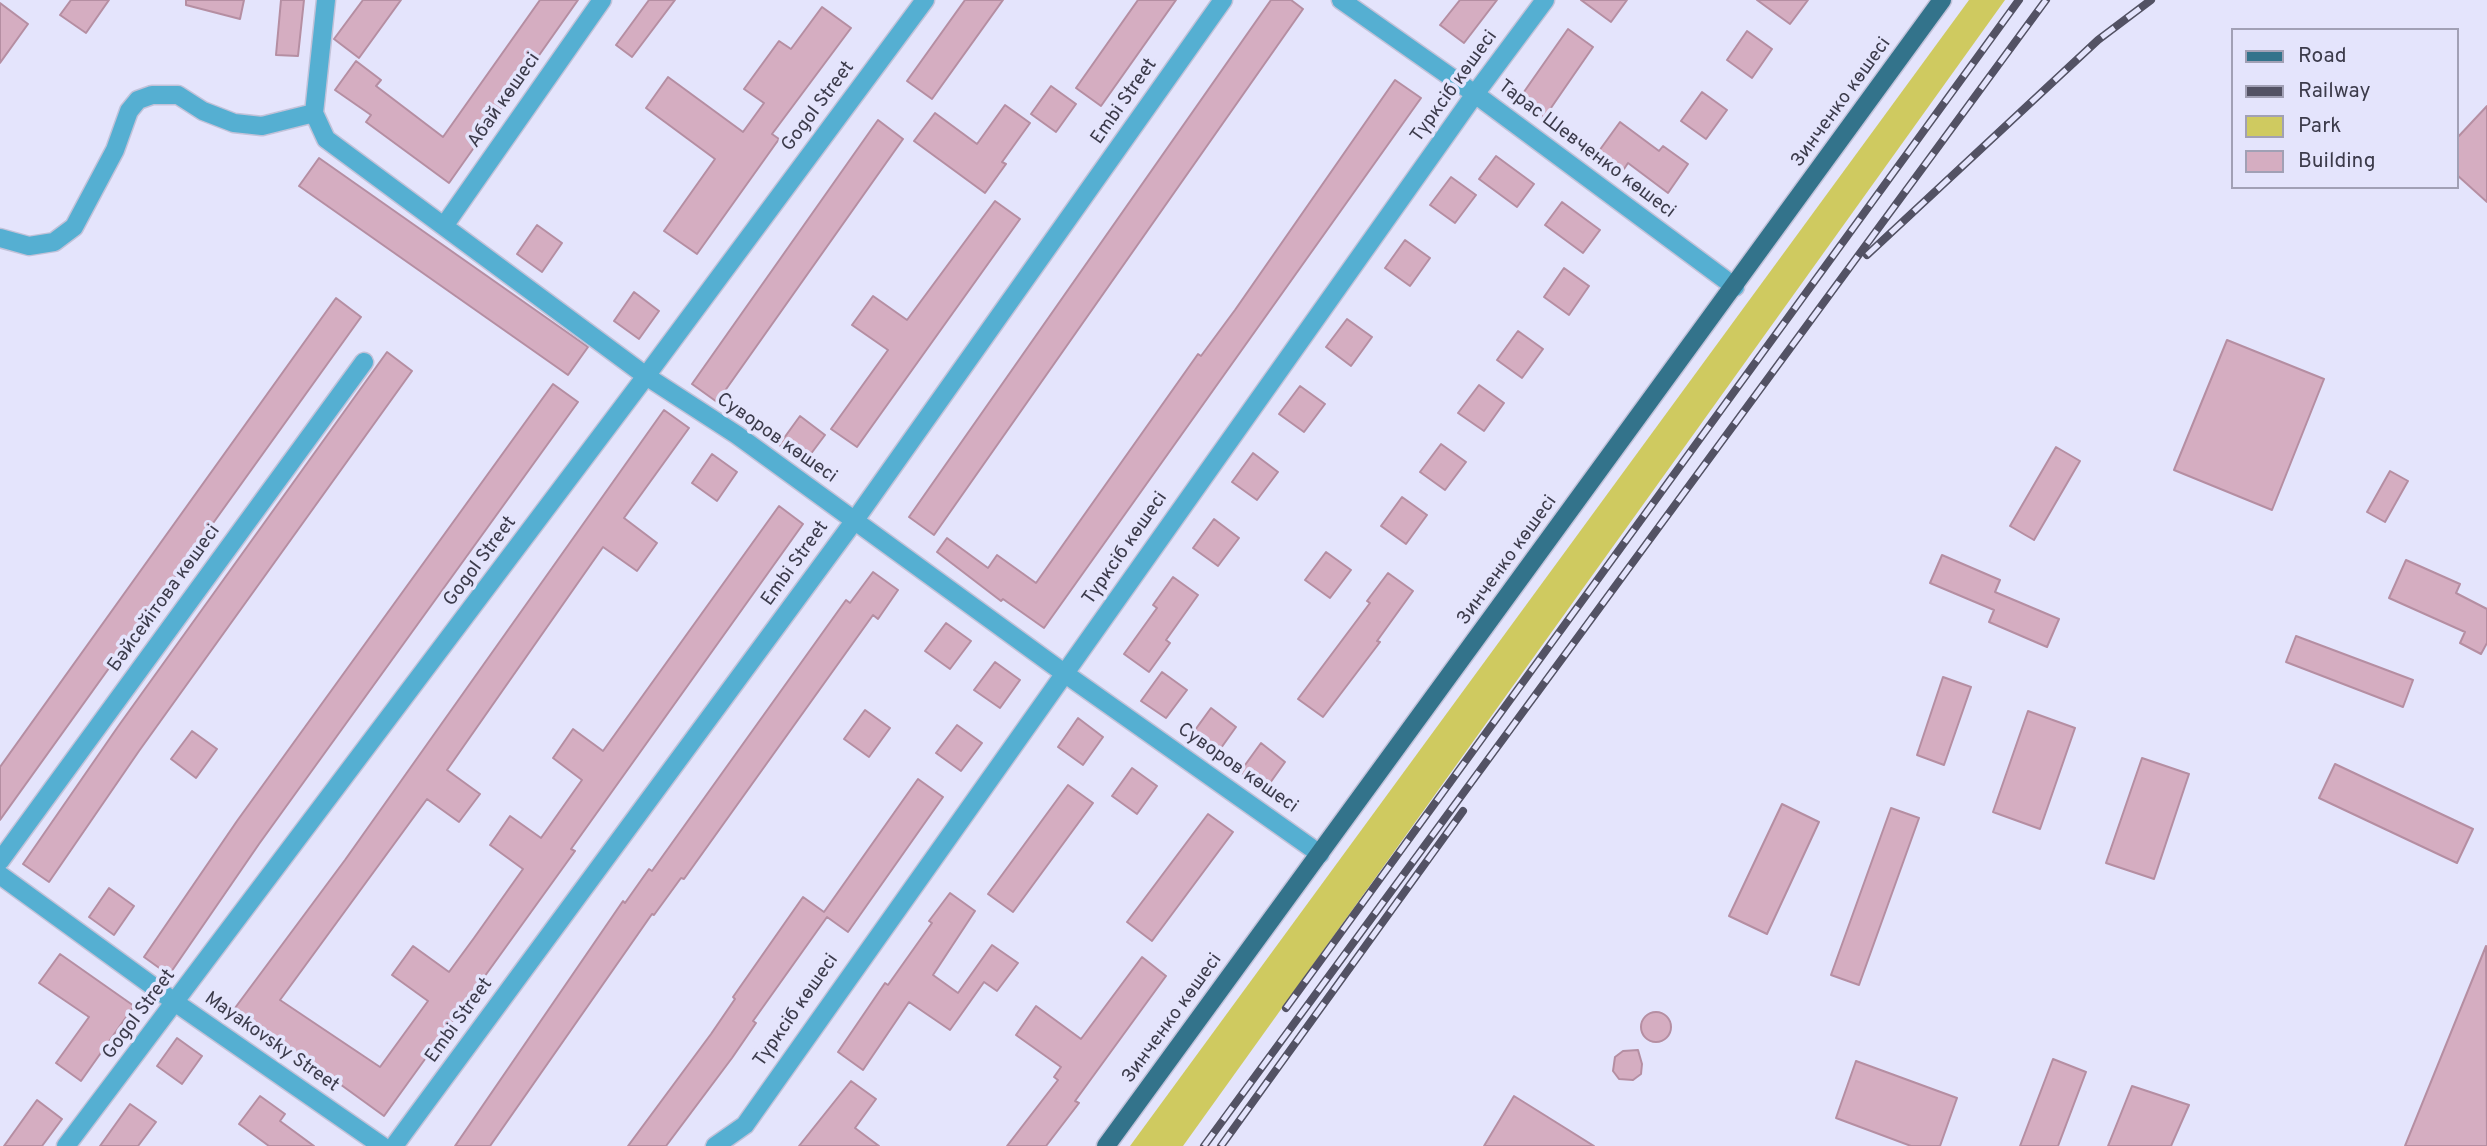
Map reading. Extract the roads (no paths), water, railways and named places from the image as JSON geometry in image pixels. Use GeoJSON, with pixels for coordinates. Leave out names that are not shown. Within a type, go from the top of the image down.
{"type":"FeatureCollection","features":[{"type":"Feature","properties":{"kind":"main road","name":"Зинченко көшесі"},"geometry":{"type":"LineString","coordinates":[[1106,1146],[1942,0]]}},
{"type":"Feature","properties":{"kind":"street"},"geometry":{"type":"LineString","coordinates":[[0,238],[29,246],[54,242],[74,227],[115,150],[129,111],[138,100],[152,95],[178,95],[203,111],[234,123],[262,126],[314,113],[326,0]]}},
{"type":"Feature","properties":{"kind":"street","name":"Абай көшесі"},"geometry":{"type":"LineString","coordinates":[[444,226],[602,0]]}},
{"type":"Feature","properties":{"kind":"street","name":"Gogol Street"},"geometry":{"type":"LineString","coordinates":[[66,1146],[646,376],[925,0]]}},
{"type":"Feature","properties":{"kind":"street","name":"Embi Street"},"geometry":{"type":"LineString","coordinates":[[394,1146],[855,520],[1223,0]]}},
{"type":"Feature","properties":{"kind":"street","name":"Тарас Шевченко көшесі"},"geometry":{"type":"LineString","coordinates":[[1341,0],[1475,94],[1735,287]]}},
{"type":"Feature","properties":{"kind":"street","name":"Түрксіб көшесі"},"geometry":{"type":"LineString","coordinates":[[715,1146],[744,1125],[1475,94],[1545,0]]}},
{"type":"Feature","properties":{"kind":"street","name":"Суворов көшесі"},"geometry":{"type":"LineString","coordinates":[[314,113],[326,139],[646,376],[737,435],[1320,854]]}},
{"type":"Feature","properties":{"kind":"street","name":"Бәйсейітова көшесі"},"geometry":{"type":"LineString","coordinates":[[0,861],[364,362]]}},
{"type":"Feature","properties":{"kind":"street","name":"Mayakovsky Street"},"geometry":{"type":"LineString","coordinates":[[0,875],[176,1003],[382,1146]]}},
{"type":"Feature","properties":{"kind":"street","name":"Түрксіб көшесі"},"geometry":{"type":"LineString","coordinates":[[742,1146],[744,1125]]}},
{"type":"Feature","properties":{"kind":"railway"},"geometry":{"type":"LineString","coordinates":[[1286,1008],[2019,0]]}},
{"type":"Feature","properties":{"kind":"railway"},"geometry":{"type":"LineString","coordinates":[[1204,1146],[2046,0]]}},
{"type":"Feature","properties":{"kind":"railway"},"geometry":{"type":"LineString","coordinates":[[1867,255],[2098,40],[2151,0]]}},
{"type":"Feature","properties":{"kind":"railway"},"geometry":{"type":"LineString","coordinates":[[1221,1146],[1463,811]]}}]}
